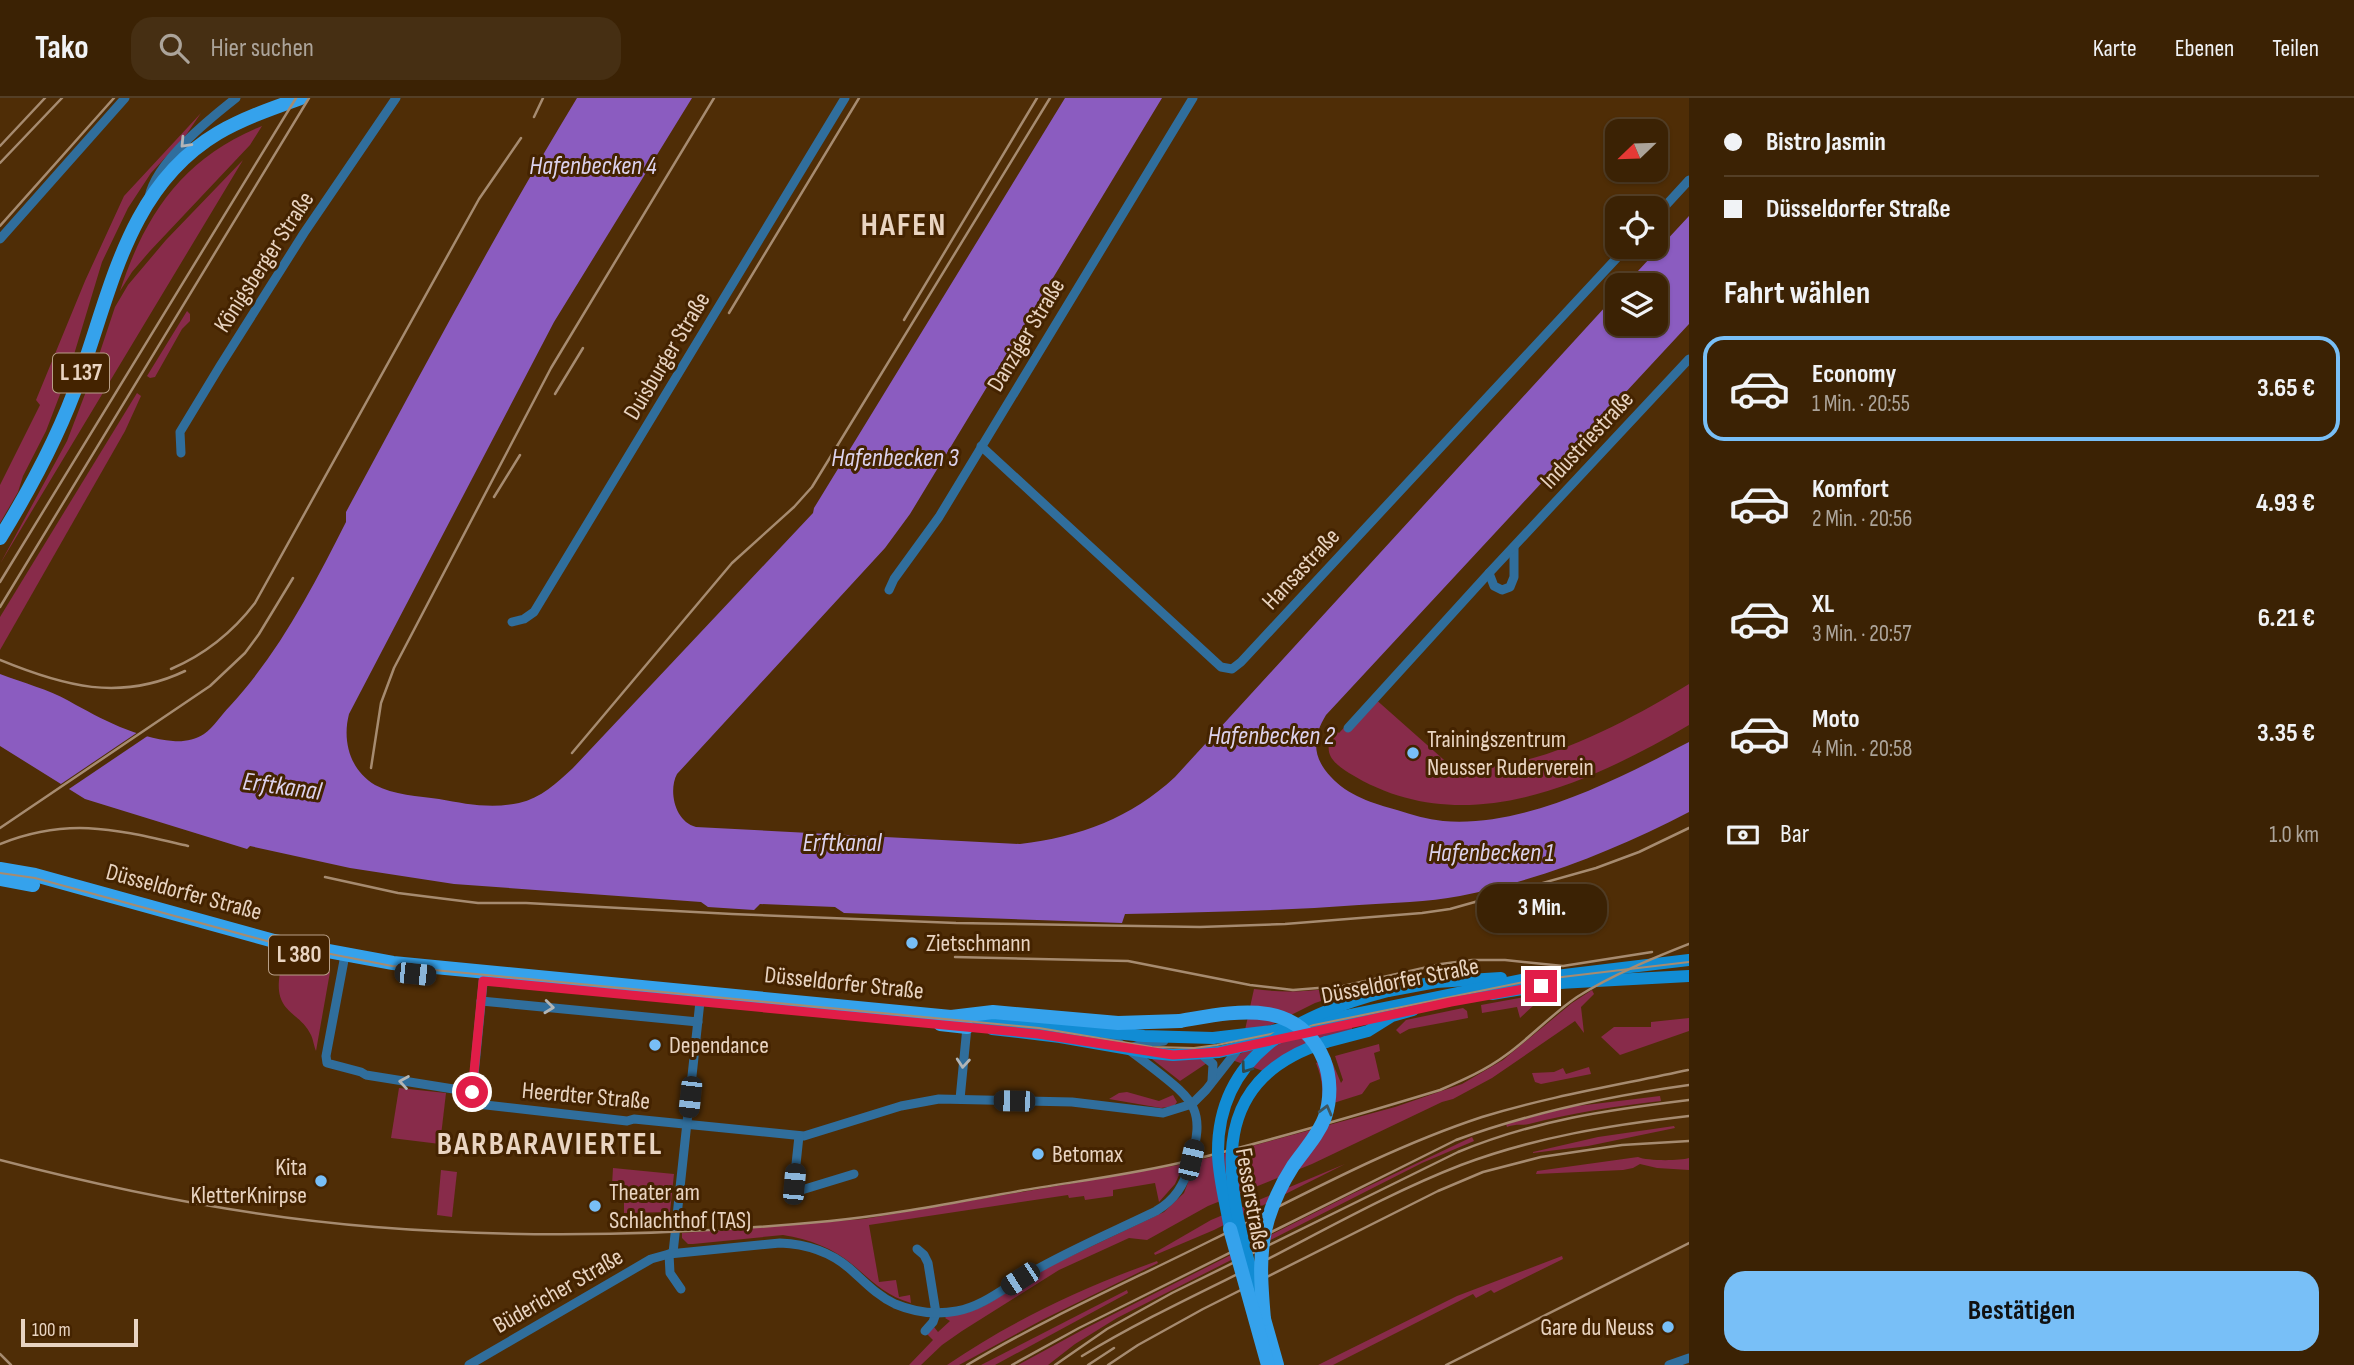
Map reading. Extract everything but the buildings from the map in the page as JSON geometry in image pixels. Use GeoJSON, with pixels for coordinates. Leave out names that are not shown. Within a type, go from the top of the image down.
{"type":"FeatureCollection","features":[{"type":"Feature","properties":{"kind":"main road","name":"L 137"},"geometry":{"type":"LineString","coordinates":[[0,538],[56,438],[81,374],[116,268],[134,226],[148,202],[176,166],[204,142],[252,116],[301,98]]}},
{"type":"Feature","properties":{"kind":"main road","name":"Düsseldorfer Straße"},"geometry":{"type":"LineString","coordinates":[[0,869],[35,875],[344,960]]}},
{"type":"Feature","properties":{"kind":"main road","name":"Düsseldorfer Straße"},"geometry":{"type":"LineString","coordinates":[[0,879],[34,885],[262,947],[344,960],[483,977],[1191,1039],[1272,1031],[1546,976],[1689,962]]}},
{"type":"Feature","properties":{"kind":"main road","name":"Düsseldorfer Straße"},"geometry":{"type":"LineString","coordinates":[[701,996],[1060,1037],[1173,1055],[1239,1048],[1413,1010],[1689,962]]}},
{"type":"Feature","properties":{"kind":"main road","name":"Düsseldorfer Straße"},"geometry":{"type":"LineString","coordinates":[[1559,983],[1689,975]]}},
{"type":"Feature","properties":{"kind":"main road","name":"Fesserstraße"},"geometry":{"type":"LineString","coordinates":[[1268,1365],[1230,1229],[1219,1168],[1218,1144],[1224,1109],[1240,1075],[1264,1046],[1299,1022],[1330,1008],[1388,991],[1436,982],[1546,976]]}},
{"type":"Feature","properties":{"kind":"main road","name":"Fesserstraße"},"geometry":{"type":"LineString","coordinates":[[1278,1365],[1238,1226],[1233,1197],[1230,1168],[1233,1137],[1244,1106],[1269,1072],[1297,1053],[1368,1031],[1392,1016],[1413,1010]]}},
{"type":"Feature","properties":{"kind":"main road","name":"Fesserstraße"},"geometry":{"type":"LineString","coordinates":[[951,1017],[993,1012],[1159,1023],[1255,1012],[1269,1014],[1291,1023],[1311,1039],[1318,1048],[1329,1079],[1328,1104],[1319,1129],[1285,1180],[1267,1222],[1261,1264],[1264,1319]]}},
{"type":"Feature","properties":{"kind":"street"},"geometry":{"type":"LineString","coordinates":[[0,239],[125,98]]}},
{"type":"Feature","properties":{"kind":"street"},"geometry":{"type":"LineString","coordinates":[[148,202],[151,184],[174,156],[201,127],[236,98]]}},
{"type":"Feature","properties":{"kind":"street","name":"Königsberger Straße"},"geometry":{"type":"LineString","coordinates":[[181,453],[180,432],[295,247],[396,98]]}},
{"type":"Feature","properties":{"kind":"street","name":"Duisburger Straße"},"geometry":{"type":"LineString","coordinates":[[512,622],[524,619],[534,612],[845,98]]}},
{"type":"Feature","properties":{"kind":"street","name":"Danziger Straße"},"geometry":{"type":"LineString","coordinates":[[889,590],[939,517],[1193,98]]}},
{"type":"Feature","properties":{"kind":"street"},"geometry":{"type":"LineString","coordinates":[[1668,203],[1689,180]]}},
{"type":"Feature","properties":{"kind":"street","name":"Hansastraße"},"geometry":{"type":"LineString","coordinates":[[981,446],[1221,667],[1233,668],[1616,259]]}},
{"type":"Feature","properties":{"kind":"street","name":"Industriestraße"},"geometry":{"type":"LineString","coordinates":[[1348,728],[1689,359]]}},
{"type":"Feature","properties":{"kind":"street"},"geometry":{"type":"LineString","coordinates":[[1489,573],[1494,586],[1502,590],[1510,587],[1514,578],[1514,547]]}},
{"type":"Feature","properties":{"kind":"street","name":"Heerdter Straße"},"geometry":{"type":"LineString","coordinates":[[344,960],[326,1056],[327,1063],[366,1075],[472,1092],[474,1101],[482,1106],[799,1136],[813,1135],[921,1101],[1072,1102],[1163,1113],[1189,1106]]}},
{"type":"Feature","properties":{"kind":"street"},"geometry":{"type":"LineString","coordinates":[[472,1092],[483,977]]}},
{"type":"Feature","properties":{"kind":"street"},"geometry":{"type":"LineString","coordinates":[[681,1289],[670,1273],[671,1253],[701,996]]}},
{"type":"Feature","properties":{"kind":"street"},"geometry":{"type":"LineString","coordinates":[[481,1001],[698,1022]]}},
{"type":"Feature","properties":{"kind":"street"},"geometry":{"type":"LineString","coordinates":[[960,1100],[967,1027]]}},
{"type":"Feature","properties":{"kind":"street"},"geometry":{"type":"LineString","coordinates":[[936,1313],[976,1306],[1033,1271],[1165,1206],[1182,1186],[1191,1160],[1197,1122],[1183,1092],[1128,1049],[1100,1032]]}},
{"type":"Feature","properties":{"kind":"street"},"geometry":{"type":"LineString","coordinates":[[1128,1049],[1145,1043],[1191,1039]]}},
{"type":"Feature","properties":{"kind":"street"},"geometry":{"type":"LineString","coordinates":[[1189,1106],[1212,1083],[1239,1048]]}},
{"type":"Feature","properties":{"kind":"street"},"geometry":{"type":"LineString","coordinates":[[1201,1054],[1213,1064],[1212,1083]]}},
{"type":"Feature","properties":{"kind":"street"},"geometry":{"type":"LineString","coordinates":[[799,1136],[795,1192],[854,1174]]}},
{"type":"Feature","properties":{"kind":"street","name":"Büdericher Straße"},"geometry":{"type":"LineString","coordinates":[[469,1365],[646,1262],[671,1253],[780,1243],[810,1247],[835,1258],[883,1298],[907,1308],[936,1313]]}},
{"type":"Feature","properties":{"kind":"street"},"geometry":{"type":"LineString","coordinates":[[917,1249],[928,1263],[936,1313],[933,1322],[925,1331]]}},
{"type":"Feature","properties":{"kind":"street"},"geometry":{"type":"LineString","coordinates":[[1670,1365],[1689,1358]]}},
{"type":"Feature","properties":{"kind":"shaded area"},"geometry":{"type":"Polygon","coordinates":[[[201,113],[186,135],[151,173],[128,208],[102,262],[69,371],[46,431],[23,476],[18,492],[0,523],[0,485],[40,405],[36,400],[85,281],[124,196],[201,113]]]}},
{"type":"Feature","properties":{"kind":"shaded area"},"geometry":{"type":"Polygon","coordinates":[[[262,126],[250,145],[150,251],[120,291],[142,237],[171,191],[210,154],[262,126]]]}},
{"type":"Feature","properties":{"kind":"shaded area"},"geometry":{"type":"Polygon","coordinates":[[[243,160],[0,564],[67,441],[115,307],[128,285],[166,240],[243,160]]]}},
{"type":"Feature","properties":{"kind":"shaded area"},"geometry":{"type":"Polygon","coordinates":[[[187,311],[190,321],[182,329],[155,377],[150,378],[147,376],[187,311]]]}},
{"type":"Feature","properties":{"kind":"shaded area"},"geometry":{"type":"Polygon","coordinates":[[[137,393],[141,396],[125,431],[0,650],[0,617],[137,393]]]}},
{"type":"Feature","properties":{"kind":"shaded area"},"geometry":{"type":"Polygon","coordinates":[[[1689,684],[1689,725],[1608,768],[1523,798],[1479,804],[1435,803],[1392,793],[1342,769],[1333,760],[1329,750],[1335,730],[1339,733],[1373,697],[1452,767],[1481,768],[1512,763],[1575,744],[1636,715],[1689,684]]]}},
{"type":"Feature","properties":{"kind":"shaded area"},"geometry":{"type":"Polygon","coordinates":[[[283,964],[330,972],[316,1051],[306,1027],[281,999],[279,980],[283,964]]]}},
{"type":"Feature","properties":{"kind":"shaded area"},"geometry":{"type":"Polygon","coordinates":[[[1378,979],[1377,983],[1315,1003],[1271,1025],[1245,1030],[1254,989],[1316,990],[1378,979]]]}},
{"type":"Feature","properties":{"kind":"shaded area"},"geometry":{"type":"Polygon","coordinates":[[[1592,990],[1594,994],[1581,1007],[1584,1033],[1575,1021],[1492,1078],[1453,1099],[1312,1164],[1208,1206],[1147,1240],[1129,1238],[1059,1270],[962,1331],[921,1365],[909,1365],[933,1340],[927,1334],[934,1327],[938,1332],[950,1321],[945,1318],[947,1316],[984,1306],[1050,1266],[1164,1212],[1184,1193],[1196,1161],[1395,1107],[1462,1084],[1503,1060],[1572,1003],[1592,990]]]}},
{"type":"Feature","properties":{"kind":"shaded area"},"geometry":{"type":"Polygon","coordinates":[[[1547,993],[1520,1018],[1517,1007],[1482,1013],[1481,1005],[1547,993]]]}},
{"type":"Feature","properties":{"kind":"shaded area"},"geometry":{"type":"Polygon","coordinates":[[[1463,1008],[1467,1011],[1468,1018],[1409,1029],[1400,1034],[1396,1030],[1406,1020],[1463,1008]]]}},
{"type":"Feature","properties":{"kind":"shaded area"},"geometry":{"type":"Polygon","coordinates":[[[1689,1018],[1689,1031],[1620,1055],[1601,1037],[1614,1027],[1651,1027],[1651,1022],[1689,1018]]]}},
{"type":"Feature","properties":{"kind":"shaded area"},"geometry":{"type":"Polygon","coordinates":[[[1352,1027],[1352,1031],[1294,1050],[1263,1071],[1232,1060],[1241,1053],[1270,1043],[1352,1027]]]}},
{"type":"Feature","properties":{"kind":"shaded area"},"geometry":{"type":"Polygon","coordinates":[[[1379,1044],[1380,1051],[1374,1053],[1380,1079],[1370,1083],[1362,1094],[1321,1107],[1322,1085],[1316,1063],[1330,1057],[1341,1083],[1343,1080],[1335,1056],[1379,1044]]]}},
{"type":"Feature","properties":{"kind":"shaded area"},"geometry":{"type":"Polygon","coordinates":[[[1198,1058],[1207,1063],[1180,1081],[1152,1059],[1198,1058]]]}},
{"type":"Feature","properties":{"kind":"shaded area"},"geometry":{"type":"Polygon","coordinates":[[[1589,1067],[1591,1074],[1541,1084],[1535,1082],[1532,1073],[1554,1072],[1563,1068],[1566,1074],[1589,1067]]]}},
{"type":"Feature","properties":{"kind":"shaded area"},"geometry":{"type":"Polygon","coordinates":[[[399,1088],[446,1093],[440,1144],[391,1138],[399,1088]]]}},
{"type":"Feature","properties":{"kind":"shaded area"},"geometry":{"type":"Polygon","coordinates":[[[1127,1092],[1159,1101],[1173,1095],[1177,1102],[1174,1106],[1161,1108],[1109,1099],[1127,1092]]]}},
{"type":"Feature","properties":{"kind":"shaded area"},"geometry":{"type":"Polygon","coordinates":[[[1660,1096],[1661,1101],[1594,1110],[1526,1125],[1507,1127],[1506,1124],[1569,1107],[1660,1096]]]}},
{"type":"Feature","properties":{"kind":"shaded area"},"geometry":{"type":"Polygon","coordinates":[[[1674,1126],[1675,1128],[1588,1146],[1533,1153],[1598,1137],[1674,1126]]]}},
{"type":"Feature","properties":{"kind":"shaded area"},"geometry":{"type":"Polygon","coordinates":[[[1472,1137],[1474,1141],[1422,1163],[1117,1318],[1075,1344],[1048,1365],[1018,1365],[1352,1194],[1472,1137]]]}},
{"type":"Feature","properties":{"kind":"shaded area"},"geometry":{"type":"Polygon","coordinates":[[[1638,1157],[1663,1160],[1689,1158],[1689,1170],[1640,1164],[1623,1170],[1536,1174],[1537,1171],[1638,1157]]]}},
{"type":"Feature","properties":{"kind":"shaded area"},"geometry":{"type":"Polygon","coordinates":[[[1184,1164],[1175,1184],[1159,1202],[1155,1183],[1113,1190],[1113,1196],[1085,1200],[1084,1196],[1069,1198],[1068,1195],[869,1225],[879,1282],[896,1280],[899,1297],[910,1295],[911,1303],[887,1292],[837,1254],[802,1239],[783,1235],[688,1244],[682,1238],[682,1233],[864,1219],[1184,1164]]]}},
{"type":"Feature","properties":{"kind":"shaded area"},"geometry":{"type":"Polygon","coordinates":[[[1345,1164],[1214,1230],[1155,1255],[1154,1253],[1211,1220],[1345,1164]]]}},
{"type":"Feature","properties":{"kind":"shaded area"},"geometry":{"type":"Polygon","coordinates":[[[613,1168],[674,1174],[670,1212],[624,1213],[624,1188],[612,1185],[613,1168]]]}},
{"type":"Feature","properties":{"kind":"shaded area"},"geometry":{"type":"Polygon","coordinates":[[[441,1170],[457,1172],[452,1217],[437,1215],[441,1170]]]}},
{"type":"Feature","properties":{"kind":"shaded area"},"geometry":{"type":"Polygon","coordinates":[[[1562,1256],[1563,1259],[1494,1293],[1491,1290],[1476,1298],[1473,1294],[1333,1365],[1318,1365],[1457,1296],[1562,1256]]]}},
{"type":"Feature","properties":{"kind":"shaded area"},"geometry":{"type":"Polygon","coordinates":[[[1157,1261],[1158,1263],[1042,1320],[959,1365],[947,1365],[1049,1306],[1157,1261]]]}},
{"type":"Feature","properties":{"kind":"shaded area"},"geometry":{"type":"Polygon","coordinates":[[[1127,1290],[1128,1293],[995,1365],[981,1365],[1127,1290]]]}},
{"type":"Feature","properties":{"kind":"water"},"geometry":{"type":"Polygon","coordinates":[[[577,98],[692,98],[554,322],[349,714],[347,734],[350,754],[359,771],[375,785],[406,795],[498,806],[534,798],[561,779],[813,513],[1065,98],[1162,98],[910,514],[885,548],[677,774],[673,789],[678,813],[696,827],[1020,844],[1084,831],[1141,804],[1175,777],[1605,307],[1605,336],[1668,336],[1668,273],[1636,273],[1649,259],[1668,259],[1668,239],[1689,216],[1689,324],[1326,715],[1318,732],[1316,747],[1320,762],[1331,777],[1361,798],[1425,818],[1474,821],[1506,817],[1570,798],[1689,742],[1689,812],[1634,839],[1577,862],[1490,889],[1435,900],[1301,909],[1125,914],[1122,923],[844,913],[835,907],[760,904],[754,910],[708,907],[701,902],[454,884],[350,868],[250,846],[247,849],[85,799],[0,746],[0,674],[53,693],[106,721],[146,736],[173,741],[189,740],[204,734],[214,724],[248,686],[294,618],[346,522],[346,512],[517,200],[577,98]]]}},
{"type":"Feature","properties":{"kind":"pier"},"geometry":{"type":"Polygon","coordinates":[[[141,730],[152,733],[66,791],[58,786],[141,730]]]}},
{"type":"Feature","properties":{"kind":"tram line"},"geometry":{"type":"LineString","coordinates":[[0,873],[35,878],[274,943],[392,966],[1039,1028],[1152,1047],[1194,1048],[1217,1045],[1528,981],[1689,962]]}},
{"type":"Feature","properties":{"kind":"railway"},"geometry":{"type":"LineString","coordinates":[[0,146],[45,98]]}},
{"type":"Feature","properties":{"kind":"railway"},"geometry":{"type":"LineString","coordinates":[[0,163],[62,98]]}},
{"type":"Feature","properties":{"kind":"railway"},"geometry":{"type":"LineString","coordinates":[[0,226],[114,98]]}},
{"type":"Feature","properties":{"kind":"railway"},"geometry":{"type":"LineString","coordinates":[[0,582],[296,98]]}},
{"type":"Feature","properties":{"kind":"railway"},"geometry":{"type":"LineString","coordinates":[[0,607],[309,98]]}},
{"type":"Feature","properties":{"kind":"railway"},"geometry":{"type":"LineString","coordinates":[[534,117],[543,98]]}},
{"type":"Feature","properties":{"kind":"railway"},"geometry":{"type":"LineString","coordinates":[[371,768],[381,703],[394,668],[551,368],[714,98]]}},
{"type":"Feature","properties":{"kind":"railway"},"geometry":{"type":"LineString","coordinates":[[729,313],[859,98]]}},
{"type":"Feature","properties":{"kind":"railway"},"geometry":{"type":"LineString","coordinates":[[904,320],[1037,98]]}},
{"type":"Feature","properties":{"kind":"railway"},"geometry":{"type":"LineString","coordinates":[[572,753],[732,563],[794,507],[812,487],[1050,98]]}},
{"type":"Feature","properties":{"kind":"railway"},"geometry":{"type":"LineString","coordinates":[[171,669],[218,642],[255,603],[479,199],[521,138]]}},
{"type":"Feature","properties":{"kind":"railway"},"geometry":{"type":"LineString","coordinates":[[555,394],[583,348]]}},
{"type":"Feature","properties":{"kind":"railway"},"geometry":{"type":"LineString","coordinates":[[494,497],[520,455]]}},
{"type":"Feature","properties":{"kind":"railway"},"geometry":{"type":"LineString","coordinates":[[0,828],[210,686],[245,653],[293,578]]}},
{"type":"Feature","properties":{"kind":"railway"},"geometry":{"type":"LineString","coordinates":[[0,660],[46,677],[92,687],[138,686],[185,671]]}},
{"type":"Feature","properties":{"kind":"railway"},"geometry":{"type":"LineString","coordinates":[[0,844],[49,830],[94,828],[188,846]]}},
{"type":"Feature","properties":{"kind":"railway"},"geometry":{"type":"LineString","coordinates":[[325,877],[398,893],[478,903],[956,923],[1200,927],[1285,924],[1450,909],[1596,868],[1639,852],[1689,828]]}},
{"type":"Feature","properties":{"kind":"railway"},"geometry":{"type":"LineString","coordinates":[[0,1160],[93,1183],[233,1210],[327,1223],[431,1231],[603,1234],[718,1230],[854,1218],[1171,1165],[1440,1090],[1498,1060],[1590,989],[1689,944]]}},
{"type":"Feature","properties":{"kind":"railway"},"geometry":{"type":"LineString","coordinates":[[955,957],[1128,961],[1250,985],[1293,990],[1343,986],[1441,964],[1472,960],[1505,960],[1563,966],[1652,952]]}},
{"type":"Feature","properties":{"kind":"railway"},"geometry":{"type":"LineString","coordinates":[[967,1365],[1088,1300],[1345,1174],[1447,1129],[1559,1097],[1688,1070]]}},
{"type":"Feature","properties":{"kind":"railway"},"geometry":{"type":"LineString","coordinates":[[1012,1365],[1079,1328],[1456,1140],[1571,1106],[1689,1085]]}},
{"type":"Feature","properties":{"kind":"railway"},"geometry":{"type":"LineString","coordinates":[[1055,1365],[1107,1329],[1172,1293],[1458,1152],[1544,1124],[1689,1100]]}},
{"type":"Feature","properties":{"kind":"railway"},"geometry":{"type":"LineString","coordinates":[[1082,1356],[1150,1318],[1362,1210],[1461,1165],[1574,1133],[1689,1116]]}},
{"type":"Feature","properties":{"kind":"railway"},"geometry":{"type":"LineString","coordinates":[[1108,1365],[1203,1309],[1438,1191],[1483,1172],[1541,1157],[1622,1145],[1689,1141]]}},
{"type":"Feature","properties":{"kind":"railway"},"geometry":{"type":"LineString","coordinates":[[1446,1365],[1689,1243]]}},
{"type":"Feature","properties":{"kind":"railway"},"geometry":{"type":"LineString","coordinates":[[1088,1365],[1114,1348]]}},
{"type":"Feature","properties":{"kind":"railway"},"geometry":{"type":"LineString","coordinates":[[0,1354],[11,1365]]}},
{"type":"Feature","properties":{"kind":"place","name":"Trainingszentrum Neusser Ruderverein"},"geometry":{"type":"Point","coordinates":[1413,753]}},
{"type":"Feature","properties":{"kind":"place","name":"Zietschmann"},"geometry":{"type":"Point","coordinates":[912,943]}},
{"type":"Feature","properties":{"kind":"place","name":"Dependance"},"geometry":{"type":"Point","coordinates":[655,1045]}},
{"type":"Feature","properties":{"kind":"place","name":"Betomax"},"geometry":{"type":"Point","coordinates":[1038,1154]}},
{"type":"Feature","properties":{"kind":"place","name":"Kita KletterKnirpse"},"geometry":{"type":"Point","coordinates":[321,1181]}},
{"type":"Feature","properties":{"kind":"place","name":"Theater am Schlachthof (TAS)"},"geometry":{"type":"Point","coordinates":[595,1206]}},
{"type":"Feature","properties":{"kind":"place","name":"Gare du Neuss"},"geometry":{"type":"Point","coordinates":[1668,1327]}},
{"type":"Feature","properties":{"kind":"district","name":"HAFEN"},"geometry":{"type":"Point","coordinates":[904,225]}},
{"type":"Feature","properties":{"kind":"district","name":"BARBARAVIERTEL"},"geometry":{"type":"Point","coordinates":[550,1144]}},
{"type":"Feature","properties":{"kind":"route"},"geometry":{"type":"LineString","coordinates":[[472,1092],[483,981],[1038,1034],[1173,1055],[1219,1052],[1451,1002],[1541,986]]}},
{"type":"Feature","properties":{"kind":"water label","name":"Hafenbecken 4"},"geometry":{"type":"Point","coordinates":[593,166]}},
{"type":"Feature","properties":{"kind":"water label","name":"Hafenbecken 3"},"geometry":{"type":"Point","coordinates":[895,458]}},
{"type":"Feature","properties":{"kind":"water label","name":"Hafenbecken 2"},"geometry":{"type":"Point","coordinates":[1271,736]}},
{"type":"Feature","properties":{"kind":"water label","name":"Erftkanal"},"geometry":{"type":"Point","coordinates":[282,787]}},
{"type":"Feature","properties":{"kind":"water label","name":"Erftkanal"},"geometry":{"type":"Point","coordinates":[842,843]}},
{"type":"Feature","properties":{"kind":"water label","name":"Hafenbecken 1"},"geometry":{"type":"Point","coordinates":[1491,853]}}]}
